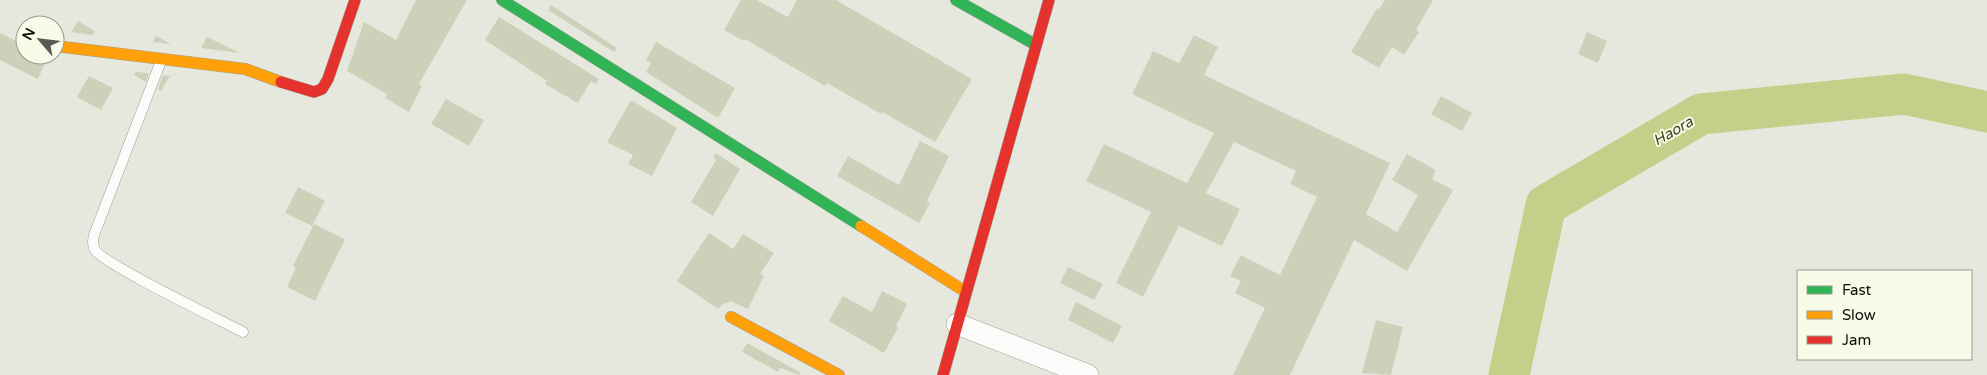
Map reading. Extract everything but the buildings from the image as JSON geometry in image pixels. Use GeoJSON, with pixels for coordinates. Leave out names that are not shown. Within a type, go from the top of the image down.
{"type":"FeatureCollection","features":[{"type":"Feature","properties":{"kind":"street"},"geometry":{"type":"LineString","coordinates":[[65,47],[259,72],[305,91],[318,93],[323,89],[328,79],[355,0]]}},
{"type":"Feature","properties":{"kind":"street"},"geometry":{"type":"LineString","coordinates":[[502,0],[966,292]]}},
{"type":"Feature","properties":{"kind":"street"},"geometry":{"type":"LineString","coordinates":[[956,0],[1036,45]]}},
{"type":"Feature","properties":{"kind":"street"},"geometry":{"type":"LineString","coordinates":[[943,375],[1049,0]]}},
{"type":"Feature","properties":{"kind":"street"},"geometry":{"type":"LineString","coordinates":[[731,317],[839,375]]}},
{"type":"Feature","properties":{"kind":"street"},"geometry":{"type":"LineString","coordinates":[[957,324],[1088,375]]}},
{"type":"Feature","properties":{"kind":"lane"},"geometry":{"type":"LineString","coordinates":[[161,60],[94,235],[93,245],[99,255],[244,332]]}},
{"type":"Feature","properties":{"kind":"waterway","name":"Haora"},"geometry":{"type":"LineString","coordinates":[[1509,375],[1546,205],[1701,114],[1904,94],[1987,112]]}},
{"type":"Feature","properties":{"kind":"traffic: fast"},"geometry":{"type":"LineString","coordinates":[[502,0],[861,226]]}},
{"type":"Feature","properties":{"kind":"traffic: fast"},"geometry":{"type":"LineString","coordinates":[[956,0],[1036,45]]}},
{"type":"Feature","properties":{"kind":"traffic: slow"},"geometry":{"type":"LineString","coordinates":[[65,47],[245,69],[281,82]]}},
{"type":"Feature","properties":{"kind":"traffic: slow"},"geometry":{"type":"LineString","coordinates":[[861,226],[966,292]]}},
{"type":"Feature","properties":{"kind":"traffic: slow"},"geometry":{"type":"LineString","coordinates":[[731,317],[839,375]]}},
{"type":"Feature","properties":{"kind":"traffic: jam"},"geometry":{"type":"LineString","coordinates":[[281,82],[314,92],[322,89],[328,79],[355,0]]}},
{"type":"Feature","properties":{"kind":"traffic: jam"},"geometry":{"type":"LineString","coordinates":[[943,375],[1049,0]]}}]}
